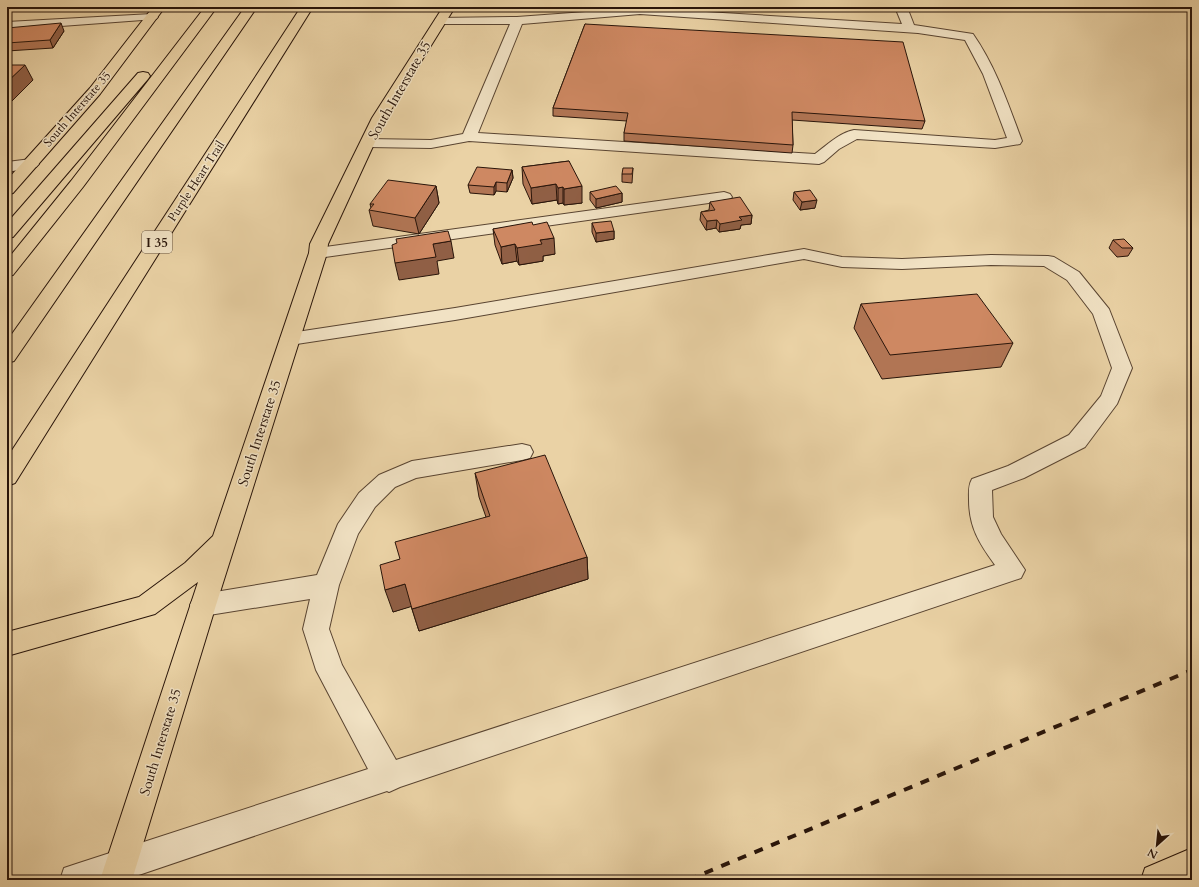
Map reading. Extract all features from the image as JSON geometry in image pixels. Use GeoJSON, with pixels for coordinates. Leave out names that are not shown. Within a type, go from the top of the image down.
{"type":"FeatureCollection","features":[{"type":"Feature","properties":{"kind":"main road"},"geometry":{"type":"LineString","coordinates":[[7,233],[163,53],[210,7]]}},
{"type":"Feature","properties":{"kind":"main road"},"geometry":{"type":"LineString","coordinates":[[7,271],[77,184],[210,7]]}},
{"type":"Feature","properties":{"kind":"main road"},"geometry":{"type":"LineString","coordinates":[[7,356],[251,7]]}},
{"type":"Feature","properties":{"kind":"main road","name":"Purple Heart Trail"},"geometry":{"type":"LineString","coordinates":[[7,477],[307,7]]}},
{"type":"Feature","properties":{"kind":"main road","name":"South Interstate 35"},"geometry":{"type":"LineString","coordinates":[[7,190],[95,91],[155,12]]}},
{"type":"Feature","properties":{"kind":"main road","name":"South Interstate 35"},"geometry":{"type":"LineString","coordinates":[[119,872],[203,605],[318,252],[319,244],[379,118],[445,14]]}},
{"type":"Feature","properties":{"kind":"main road"},"geometry":{"type":"LineString","coordinates":[[7,644],[146,606],[194,571],[224,540]]}},
{"type":"Feature","properties":{"kind":"main road"},"geometry":{"type":"LineString","coordinates":[[1157,880],[1192,864]]}},
{"type":"Feature","properties":{"kind":"street"},"geometry":{"type":"LineString","coordinates":[[901,7],[910,28]]}},
{"type":"Feature","properties":{"kind":"street"},"geometry":{"type":"LineString","coordinates":[[368,143],[432,144],[469,137],[819,159],[834,146],[854,134],[995,144],[1014,141],[996,89],[978,49],[969,37],[910,28],[626,10],[517,21],[445,14]]}},
{"type":"Feature","properties":{"kind":"street"},"geometry":{"type":"LineString","coordinates":[[7,26],[155,12]]}},
{"type":"Feature","properties":{"kind":"street"},"geometry":{"type":"LineString","coordinates":[[469,137],[517,21]]}},
{"type":"Feature","properties":{"kind":"street"},"geometry":{"type":"LineString","coordinates":[[7,167],[31,164]]}},
{"type":"Feature","properties":{"kind":"street"},"geometry":{"type":"LineString","coordinates":[[318,252],[724,197]]}},
{"type":"Feature","properties":{"kind":"street"},"geometry":{"type":"LineString","coordinates":[[76,880],[119,872],[389,777],[1012,570],[991,540],[981,517],[980,485],[1016,472],[1077,441],[1110,399],[1122,368],[1102,313],[1073,276],[1048,261],[991,260],[902,264],[842,262],[804,254],[455,314],[290,339]]}},
{"type":"Feature","properties":{"kind":"street"},"geometry":{"type":"LineString","coordinates":[[389,777],[330,670],[316,629],[326,585],[347,531],[368,500],[388,481],[412,470],[522,452]]}},
{"type":"Feature","properties":{"kind":"street"},"geometry":{"type":"LineString","coordinates":[[203,605],[326,585]]}},
{"type":"Feature","properties":{"kind":"building"},"geometry":{"type":"Polygon","coordinates":[[[61,23],[50,40],[7,43],[7,28],[61,23]]]}},
{"type":"Feature","properties":{"kind":"building"},"geometry":{"type":"Polygon","coordinates":[[[585,24],[903,42],[925,121],[792,112],[793,145],[624,133],[628,113],[553,108],[585,24]]]}},
{"type":"Feature","properties":{"kind":"building"},"geometry":{"type":"Polygon","coordinates":[[[7,65],[25,65],[7,82],[7,65]]]}},
{"type":"Feature","properties":{"kind":"building"},"geometry":{"type":"Polygon","coordinates":[[[569,161],[582,186],[564,189],[563,187],[558,188],[556,184],[531,188],[522,167],[569,161]]]}},
{"type":"Feature","properties":{"kind":"building"},"geometry":{"type":"Polygon","coordinates":[[[477,167],[512,170],[507,183],[496,182],[494,187],[468,185],[477,167]]]}},
{"type":"Feature","properties":{"kind":"building"},"geometry":{"type":"Polygon","coordinates":[[[623,168],[633,168],[632,174],[622,174],[623,168]]]}},
{"type":"Feature","properties":{"kind":"building"},"geometry":{"type":"Polygon","coordinates":[[[388,180],[436,186],[415,218],[369,210],[374,204],[370,204],[388,180]]]}},
{"type":"Feature","properties":{"kind":"building"},"geometry":{"type":"Polygon","coordinates":[[[616,186],[622,193],[596,199],[590,192],[616,186]]]}},
{"type":"Feature","properties":{"kind":"building"},"geometry":{"type":"Polygon","coordinates":[[[810,190],[817,200],[802,202],[794,192],[810,190]]]}},
{"type":"Feature","properties":{"kind":"building"},"geometry":{"type":"Polygon","coordinates":[[[740,197],[752,215],[739,217],[742,220],[720,224],[717,220],[707,221],[701,212],[715,210],[710,202],[740,197]]]}},
{"type":"Feature","properties":{"kind":"building"},"geometry":{"type":"Polygon","coordinates":[[[611,221],[614,231],[596,233],[592,223],[611,221]]]}},
{"type":"Feature","properties":{"kind":"building"},"geometry":{"type":"Polygon","coordinates":[[[532,222],[533,225],[547,222],[554,238],[540,240],[542,244],[517,248],[515,244],[501,247],[493,229],[532,222]]]}},
{"type":"Feature","properties":{"kind":"building"},"geometry":{"type":"Polygon","coordinates":[[[448,231],[451,241],[433,244],[436,257],[395,263],[392,245],[397,243],[396,239],[448,231]]]}},
{"type":"Feature","properties":{"kind":"building"},"geometry":{"type":"Polygon","coordinates":[[[1124,239],[1133,248],[1122,248],[1113,240],[1124,239]]]}},
{"type":"Feature","properties":{"kind":"building"},"geometry":{"type":"Polygon","coordinates":[[[977,294],[1013,343],[890,355],[861,304],[977,294]]]}},
{"type":"Feature","properties":{"kind":"building"},"geometry":{"type":"Polygon","coordinates":[[[545,455],[587,557],[412,609],[405,584],[385,590],[380,565],[400,559],[395,542],[490,516],[475,473],[545,455]]]}},
{"type":"Feature","properties":{"kind":"railway"},"geometry":{"type":"LineString","coordinates":[[688,880],[1192,670]]}}]}
